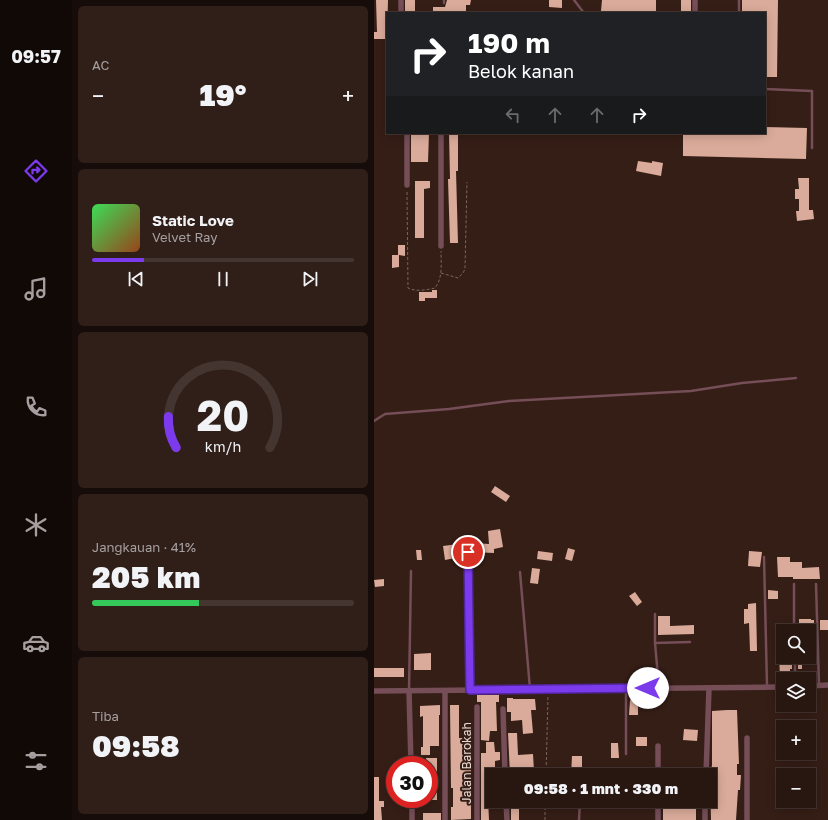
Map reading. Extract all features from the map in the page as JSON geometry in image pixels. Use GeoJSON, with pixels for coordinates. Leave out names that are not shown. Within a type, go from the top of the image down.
{"type":"FeatureCollection","features":[{"type":"Feature","properties":{"kind":"street"},"geometry":{"type":"LineString","coordinates":[[401,0],[401,12]]}},
{"type":"Feature","properties":{"kind":"street"},"geometry":{"type":"LineString","coordinates":[[695,0],[695,12]]}},
{"type":"Feature","properties":{"kind":"street"},"geometry":{"type":"LineString","coordinates":[[407,134],[407,185]]}},
{"type":"Feature","properties":{"kind":"street"},"geometry":{"type":"LineString","coordinates":[[441,134],[441,246]]}},
{"type":"Feature","properties":{"kind":"street"},"geometry":{"type":"LineString","coordinates":[[468,552],[470,690]]}},
{"type":"Feature","properties":{"kind":"street"},"geometry":{"type":"LineString","coordinates":[[819,686],[828,686]]}},
{"type":"Feature","properties":{"kind":"street"},"geometry":{"type":"LineString","coordinates":[[374,691],[776,687]]}},
{"type":"Feature","properties":{"kind":"street"},"geometry":{"type":"LineString","coordinates":[[706,768],[709,688]]}},
{"type":"Feature","properties":{"kind":"street"},"geometry":{"type":"LineString","coordinates":[[409,691],[411,756]]}},
{"type":"Feature","properties":{"kind":"street"},"geometry":{"type":"LineString","coordinates":[[445,691],[445,820]]}},
{"type":"Feature","properties":{"kind":"street","name":"Jalan Barokah"},"geometry":{"type":"LineString","coordinates":[[477,707],[477,820]]}},
{"type":"Feature","properties":{"kind":"street"},"geometry":{"type":"LineString","coordinates":[[504,709],[505,768]]}},
{"type":"Feature","properties":{"kind":"street"},"geometry":{"type":"LineString","coordinates":[[747,738],[748,820]]}},
{"type":"Feature","properties":{"kind":"street"},"geometry":{"type":"LineString","coordinates":[[658,746],[658,768]]}},
{"type":"Feature","properties":{"kind":"street"},"geometry":{"type":"LineString","coordinates":[[412,808],[412,820]]}},
{"type":"Feature","properties":{"kind":"street"},"geometry":{"type":"LineString","coordinates":[[506,808],[506,820]]}},
{"type":"Feature","properties":{"kind":"street"},"geometry":{"type":"LineString","coordinates":[[658,808],[658,820]]}},
{"type":"Feature","properties":{"kind":"street"},"geometry":{"type":"LineString","coordinates":[[705,808],[705,820]]}},
{"type":"Feature","properties":{"kind":"lane"},"geometry":{"type":"LineString","coordinates":[[574,0],[583,12]]}},
{"type":"Feature","properties":{"kind":"lane"},"geometry":{"type":"LineString","coordinates":[[739,0],[739,12]]}},
{"type":"Feature","properties":{"kind":"lane"},"geometry":{"type":"LineString","coordinates":[[766,89],[812,91],[812,148]]}},
{"type":"Feature","properties":{"kind":"lane"},"geometry":{"type":"LineString","coordinates":[[374,421],[385,414],[449,409],[509,401],[691,391],[742,383],[796,378]]}},
{"type":"Feature","properties":{"kind":"lane"},"geometry":{"type":"LineString","coordinates":[[764,557],[767,687]]}},
{"type":"Feature","properties":{"kind":"lane"},"geometry":{"type":"LineString","coordinates":[[409,691],[411,571]]}},
{"type":"Feature","properties":{"kind":"lane"},"geometry":{"type":"LineString","coordinates":[[520,572],[530,690]]}},
{"type":"Feature","properties":{"kind":"lane"},"geometry":{"type":"LineString","coordinates":[[794,584],[794,624]]}},
{"type":"Feature","properties":{"kind":"lane"},"geometry":{"type":"LineString","coordinates":[[816,584],[819,686]]}},
{"type":"Feature","properties":{"kind":"lane"},"geometry":{"type":"LineString","coordinates":[[655,614],[655,643],[659,688]]}},
{"type":"Feature","properties":{"kind":"lane"},"geometry":{"type":"LineString","coordinates":[[655,643],[690,642]]}},
{"type":"Feature","properties":{"kind":"lane"},"geometry":{"type":"LineString","coordinates":[[626,688],[626,754]]}},
{"type":"Feature","properties":{"kind":"lane"},"geometry":{"type":"LineString","coordinates":[[579,820],[580,808]]}},
{"type":"Feature","properties":{"kind":"path"},"geometry":{"type":"LineString","coordinates":[[440,272],[458,278],[465,269],[467,182]]}},
{"type":"Feature","properties":{"kind":"path"},"geometry":{"type":"LineString","coordinates":[[407,185],[408,288],[411,290],[417,290],[435,288],[440,277],[441,246]]}},
{"type":"Feature","properties":{"kind":"path"},"geometry":{"type":"LineString","coordinates":[[546,768],[548,689]]}},
{"type":"Feature","properties":{"kind":"path"},"geometry":{"type":"LineString","coordinates":[[544,820],[545,808]]}},
{"type":"Feature","properties":{"kind":"building"},"geometry":{"type":"Polygon","coordinates":[[[376,0],[388,0],[388,12],[386,12],[386,39],[374,39],[374,32],[377,32],[376,0]]]}},
{"type":"Feature","properties":{"kind":"building"},"geometry":{"type":"Polygon","coordinates":[[[405,0],[415,0],[415,12],[405,12],[405,0]]]}},
{"type":"Feature","properties":{"kind":"building"},"geometry":{"type":"Polygon","coordinates":[[[447,0],[471,0],[470,5],[466,5],[466,12],[433,12],[433,7],[445,7],[447,0]]]}},
{"type":"Feature","properties":{"kind":"building"},"geometry":{"type":"Polygon","coordinates":[[[549,0],[562,0],[562,8],[549,7],[549,0]]]}},
{"type":"Feature","properties":{"kind":"building"},"geometry":{"type":"Polygon","coordinates":[[[602,0],[656,0],[656,12],[601,11],[602,0]]]}},
{"type":"Feature","properties":{"kind":"building"},"geometry":{"type":"Polygon","coordinates":[[[681,0],[691,0],[691,12],[681,12],[681,0]]]}},
{"type":"Feature","properties":{"kind":"building"},"geometry":{"type":"Polygon","coordinates":[[[742,0],[778,0],[777,77],[766,77],[766,12],[742,12],[742,0]]]}},
{"type":"Feature","properties":{"kind":"building"},"geometry":{"type":"Polygon","coordinates":[[[766,127],[807,128],[806,159],[683,156],[683,134],[766,134],[766,127]]]}},
{"type":"Feature","properties":{"kind":"building"},"geometry":{"type":"Polygon","coordinates":[[[411,134],[429,134],[428,162],[411,162],[411,134]]]}},
{"type":"Feature","properties":{"kind":"building"},"geometry":{"type":"Polygon","coordinates":[[[449,134],[458,134],[458,171],[456,171],[458,243],[450,243],[448,179],[450,179],[449,134]]]}},
{"type":"Feature","properties":{"kind":"building"},"geometry":{"type":"Polygon","coordinates":[[[638,161],[663,163],[661,176],[636,171],[638,161]]]}},
{"type":"Feature","properties":{"kind":"building"},"geometry":{"type":"Polygon","coordinates":[[[798,178],[809,178],[809,210],[813,210],[814,219],[797,221],[796,211],[799,211],[799,199],[795,199],[795,189],[799,189],[798,178]]]}},
{"type":"Feature","properties":{"kind":"building"},"geometry":{"type":"Polygon","coordinates":[[[415,181],[430,181],[430,188],[424,189],[424,238],[415,238],[415,181]]]}},
{"type":"Feature","properties":{"kind":"building"},"geometry":{"type":"Polygon","coordinates":[[[398,245],[405,245],[405,256],[399,255],[399,267],[392,268],[392,255],[398,255],[398,245]]]}},
{"type":"Feature","properties":{"kind":"building"},"geometry":{"type":"Polygon","coordinates":[[[432,290],[437,290],[437,298],[425,298],[425,301],[419,301],[419,292],[432,292],[432,290]]]}},
{"type":"Feature","properties":{"kind":"building"},"geometry":{"type":"Polygon","coordinates":[[[495,486],[510,496],[506,502],[491,492],[495,486]]]}},
{"type":"Feature","properties":{"kind":"building"},"geometry":{"type":"Polygon","coordinates":[[[500,529],[503,547],[494,549],[494,553],[472,552],[473,543],[489,544],[488,531],[500,529]]]}},
{"type":"Feature","properties":{"kind":"building"},"geometry":{"type":"Polygon","coordinates":[[[458,544],[460,557],[445,560],[443,546],[458,544]]]}},
{"type":"Feature","properties":{"kind":"building"},"geometry":{"type":"Polygon","coordinates":[[[568,548],[575,550],[572,561],[565,559],[568,548]]]}},
{"type":"Feature","properties":{"kind":"building"},"geometry":{"type":"Polygon","coordinates":[[[416,550],[421,550],[422,560],[417,560],[416,550]]]}},
{"type":"Feature","properties":{"kind":"building"},"geometry":{"type":"Polygon","coordinates":[[[538,551],[553,553],[552,561],[537,559],[538,551]]]}},
{"type":"Feature","properties":{"kind":"building"},"geometry":{"type":"Polygon","coordinates":[[[749,551],[762,552],[760,567],[748,566],[749,551]]]}},
{"type":"Feature","properties":{"kind":"building"},"geometry":{"type":"Polygon","coordinates":[[[777,557],[790,557],[790,562],[802,562],[802,568],[819,567],[820,579],[793,579],[793,577],[778,577],[777,557]]]}},
{"type":"Feature","properties":{"kind":"building"},"geometry":{"type":"Polygon","coordinates":[[[532,568],[540,569],[538,584],[530,583],[532,568]]]}},
{"type":"Feature","properties":{"kind":"building"},"geometry":{"type":"Polygon","coordinates":[[[384,579],[384,586],[375,587],[374,580],[384,579]]]}},
{"type":"Feature","properties":{"kind":"building"},"geometry":{"type":"Polygon","coordinates":[[[768,590],[778,591],[778,599],[768,599],[768,590]]]}},
{"type":"Feature","properties":{"kind":"building"},"geometry":{"type":"Polygon","coordinates":[[[635,592],[642,602],[637,606],[629,596],[635,592]]]}},
{"type":"Feature","properties":{"kind":"building"},"geometry":{"type":"Polygon","coordinates":[[[756,603],[757,651],[750,651],[749,623],[744,624],[744,609],[748,609],[748,604],[756,603]]]}},
{"type":"Feature","properties":{"kind":"building"},"geometry":{"type":"Polygon","coordinates":[[[658,616],[670,616],[670,626],[694,625],[694,634],[658,635],[658,616]]]}},
{"type":"Feature","properties":{"kind":"building"},"geometry":{"type":"Polygon","coordinates":[[[799,619],[814,620],[814,624],[799,624],[799,619]]]}},
{"type":"Feature","properties":{"kind":"building"},"geometry":{"type":"Polygon","coordinates":[[[820,620],[828,620],[828,630],[820,630],[820,620]]]}},
{"type":"Feature","properties":{"kind":"building"},"geometry":{"type":"Polygon","coordinates":[[[431,653],[431,670],[414,670],[414,654],[431,653]]]}},
{"type":"Feature","properties":{"kind":"building"},"geometry":{"type":"Polygon","coordinates":[[[779,664],[792,664],[792,669],[790,669],[790,672],[780,672],[779,664]]]}},
{"type":"Feature","properties":{"kind":"building"},"geometry":{"type":"Polygon","coordinates":[[[798,664],[802,664],[802,669],[798,669],[798,664]]]}},
{"type":"Feature","properties":{"kind":"building"},"geometry":{"type":"Polygon","coordinates":[[[374,668],[404,668],[404,677],[374,677],[374,668]]]}},
{"type":"Feature","properties":{"kind":"building"},"geometry":{"type":"Polygon","coordinates":[[[477,695],[499,695],[499,702],[496,702],[497,731],[490,731],[489,741],[481,740],[481,702],[477,702],[477,695]]]}},
{"type":"Feature","properties":{"kind":"building"},"geometry":{"type":"Polygon","coordinates":[[[507,698],[535,699],[536,710],[531,710],[533,733],[523,734],[522,720],[511,721],[511,712],[507,712],[507,698]]]}},
{"type":"Feature","properties":{"kind":"building"},"geometry":{"type":"Polygon","coordinates":[[[630,700],[638,701],[638,715],[629,715],[630,700]]]}},
{"type":"Feature","properties":{"kind":"building"},"geometry":{"type":"Polygon","coordinates":[[[440,705],[439,746],[430,746],[430,755],[421,755],[421,747],[423,747],[423,716],[420,717],[420,706],[440,705]]]}},
{"type":"Feature","properties":{"kind":"building"},"geometry":{"type":"Polygon","coordinates":[[[450,705],[459,705],[459,738],[471,738],[471,819],[451,820],[453,788],[451,788],[450,705]]]}},
{"type":"Feature","properties":{"kind":"building"},"geometry":{"type":"Polygon","coordinates":[[[737,710],[739,764],[737,764],[737,775],[741,775],[740,790],[738,790],[736,820],[711,820],[711,808],[717,808],[717,768],[712,768],[712,711],[737,710]]]}},
{"type":"Feature","properties":{"kind":"building"},"geometry":{"type":"Polygon","coordinates":[[[684,729],[698,730],[697,741],[683,740],[684,729]]]}},
{"type":"Feature","properties":{"kind":"building"},"geometry":{"type":"Polygon","coordinates":[[[508,733],[517,733],[518,755],[533,754],[534,768],[510,768],[508,733]]]}},
{"type":"Feature","properties":{"kind":"building"},"geometry":{"type":"Polygon","coordinates":[[[636,737],[647,737],[647,746],[636,746],[636,737]]]}},
{"type":"Feature","properties":{"kind":"building"},"geometry":{"type":"Polygon","coordinates":[[[486,742],[494,742],[495,752],[500,752],[500,760],[495,761],[495,768],[485,768],[485,808],[488,808],[489,820],[481,820],[481,753],[486,753],[486,742]]]}},
{"type":"Feature","properties":{"kind":"building"},"geometry":{"type":"Polygon","coordinates":[[[611,743],[618,743],[619,758],[611,758],[611,743]]]}},
{"type":"Feature","properties":{"kind":"building"},"geometry":{"type":"Polygon","coordinates":[[[572,756],[582,756],[582,768],[571,768],[572,756]]]}},
{"type":"Feature","properties":{"kind":"building"},"geometry":{"type":"Polygon","coordinates":[[[374,777],[379,777],[379,801],[384,801],[384,807],[381,807],[382,820],[374,820],[374,777]]]}},
{"type":"Feature","properties":{"kind":"building"},"geometry":{"type":"Polygon","coordinates":[[[511,808],[519,808],[519,820],[511,820],[511,808]]]}},
{"type":"Feature","properties":{"kind":"building"},"geometry":{"type":"Polygon","coordinates":[[[663,808],[696,808],[696,820],[663,820],[663,808]]]}},
{"type":"Feature","properties":{"kind":"building"},"geometry":{"type":"Polygon","coordinates":[[[423,813],[441,813],[441,820],[423,820],[423,813]]]}},
{"type":"Feature","properties":{"kind":"route"},"geometry":{"type":"LineString","coordinates":[[468,552],[470,690],[648,688]]}}]}
